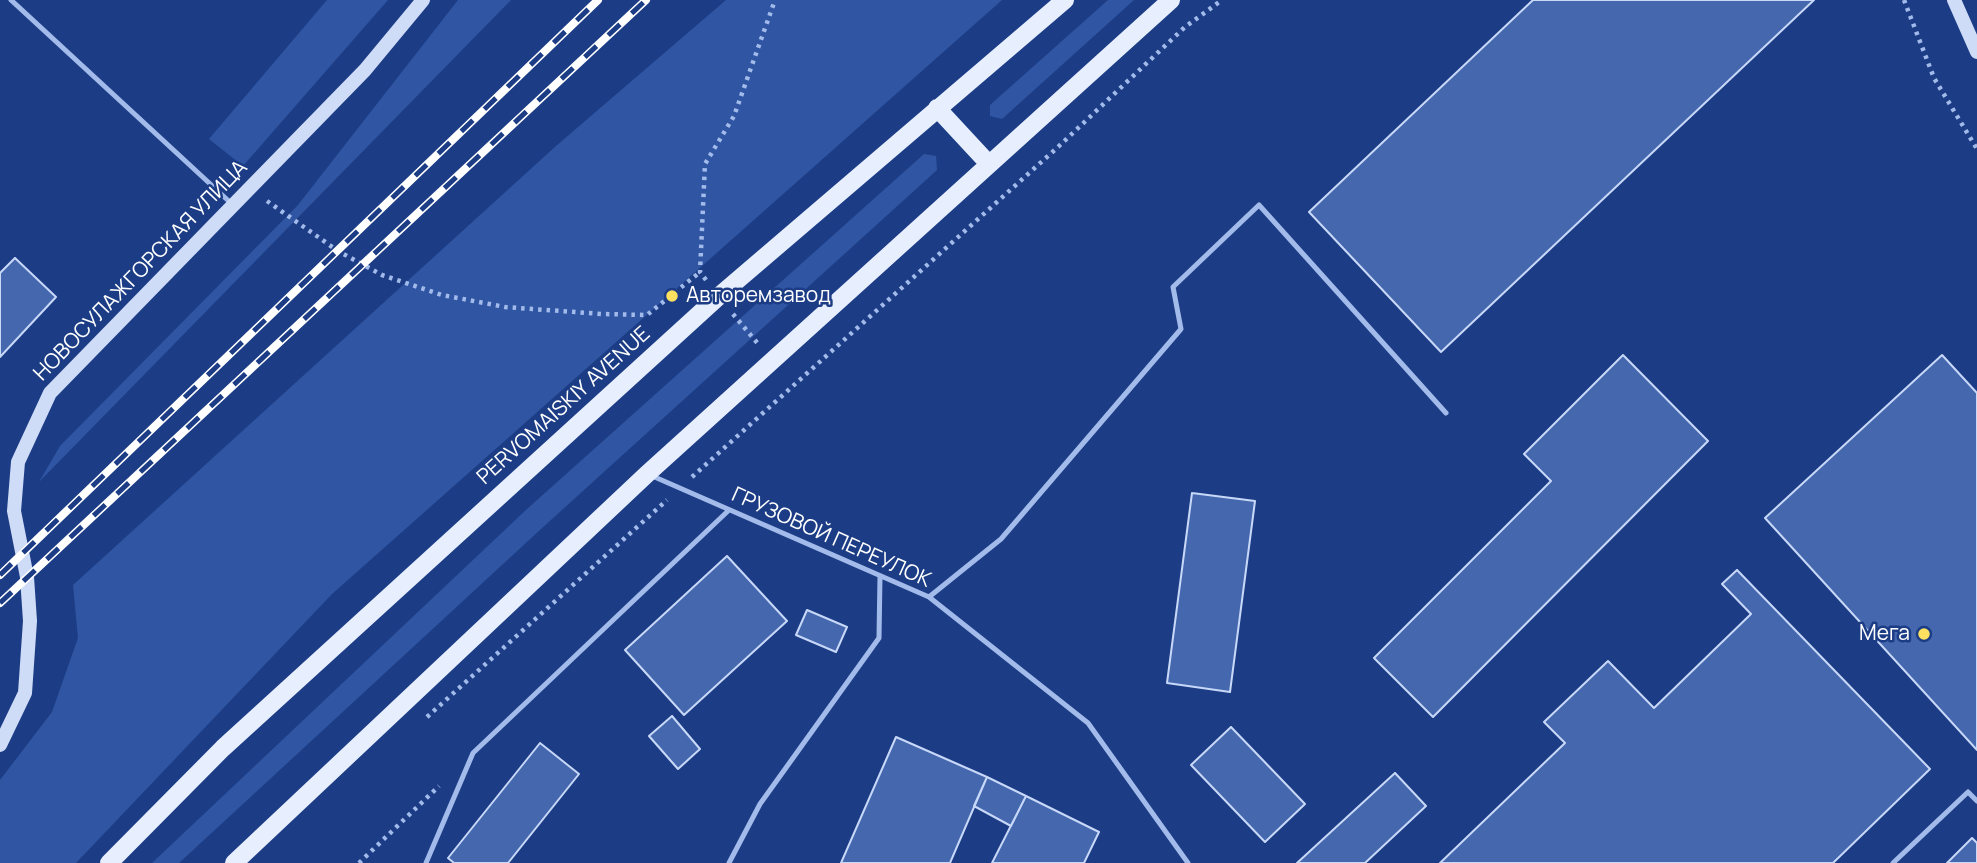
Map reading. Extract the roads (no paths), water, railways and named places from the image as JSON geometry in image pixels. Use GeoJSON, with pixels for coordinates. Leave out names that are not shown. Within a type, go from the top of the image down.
{"type":"FeatureCollection","features":[{"type":"Feature","properties":{"kind":"main road","name":"НОВОСУЛАЖГОРСКАЯ УЛИЦА"},"geometry":{"type":"LineString","coordinates":[[0,745],[25,693],[30,621],[27,577],[14,511],[18,462],[50,393],[365,70],[423,0]]}},
{"type":"Feature","properties":{"kind":"main road","name":"PERVOMAISKIY AVENUE"},"geometry":{"type":"LineString","coordinates":[[109,863],[253,720],[719,296],[1065,0]]}},
{"type":"Feature","properties":{"kind":"main road"},"geometry":{"type":"LineString","coordinates":[[234,863],[647,474],[1171,0]]}},
{"type":"Feature","properties":{"kind":"main road"},"geometry":{"type":"LineString","coordinates":[[1954,0],[1977,52]]}},
{"type":"Feature","properties":{"kind":"main road"},"geometry":{"type":"LineString","coordinates":[[937,108],[988,163]]}},
{"type":"Feature","properties":{"kind":"lane"},"geometry":{"type":"LineString","coordinates":[[11,0],[233,205]]}},
{"type":"Feature","properties":{"kind":"lane"},"geometry":{"type":"LineString","coordinates":[[929,597],[1000,539],[1181,329],[1173,288],[1259,205],[1446,413]]}},
{"type":"Feature","properties":{"kind":"lane","name":"ГРУЗОВОЙ ПЕРЕУЛОК"},"geometry":{"type":"LineString","coordinates":[[647,474],[929,597],[1088,723],[1188,863]]}},
{"type":"Feature","properties":{"kind":"lane"},"geometry":{"type":"LineString","coordinates":[[426,863],[473,753],[729,510]]}},
{"type":"Feature","properties":{"kind":"lane"},"geometry":{"type":"LineString","coordinates":[[729,863],[760,804],[879,638],[880,576]]}},
{"type":"Feature","properties":{"kind":"lane"},"geometry":{"type":"LineString","coordinates":[[1893,863],[1968,792],[1977,801]]}},
{"type":"Feature","properties":{"kind":"railway"},"geometry":{"type":"LineString","coordinates":[[0,575],[598,0]]}},
{"type":"Feature","properties":{"kind":"railway"},"geometry":{"type":"LineString","coordinates":[[0,603],[646,0]]}},
{"type":"Feature","properties":{"kind":"place","name":"Авторемзавод"},"geometry":{"type":"Point","coordinates":[672,296]}},
{"type":"Feature","properties":{"kind":"place","name":"Мега"},"geometry":{"type":"Point","coordinates":[1924,634]}}]}
